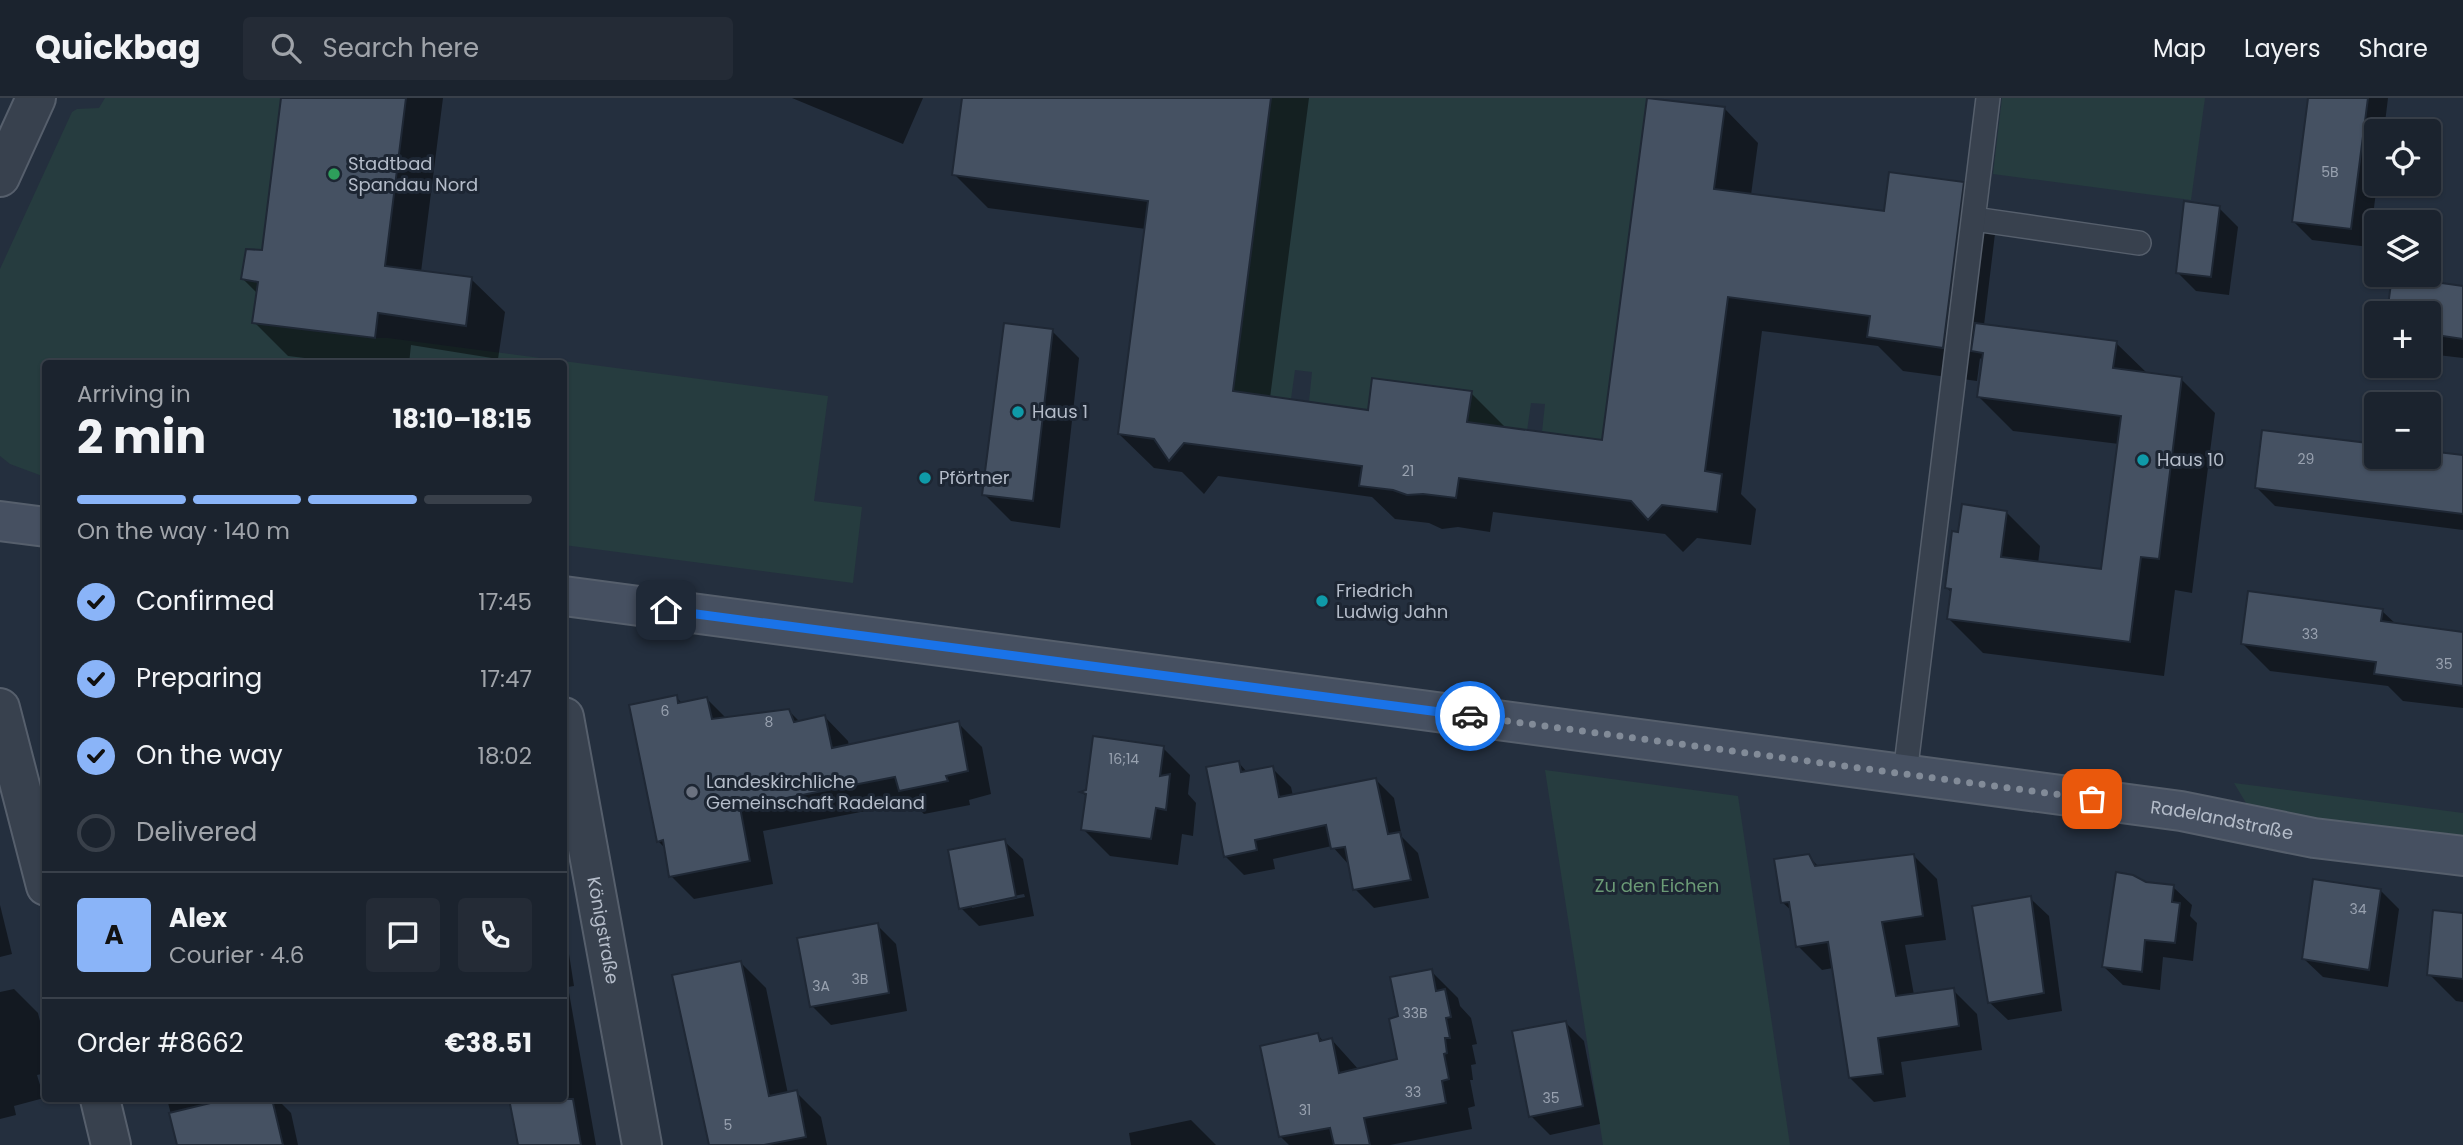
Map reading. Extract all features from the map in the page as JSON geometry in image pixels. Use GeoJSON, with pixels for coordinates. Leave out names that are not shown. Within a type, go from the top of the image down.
{"type":"FeatureCollection","features":[{"type":"Feature","properties":{"kind":"street"},"geometry":{"type":"LineString","coordinates":[[0,177],[36,98]]}},
{"type":"Feature","properties":{"kind":"street"},"geometry":{"type":"LineString","coordinates":[[0,522],[42,527]]}},
{"type":"Feature","properties":{"kind":"street","name":"Radelandstraße"},"geometry":{"type":"LineString","coordinates":[[567,596],[2185,811],[2314,838],[2463,856]]}},
{"type":"Feature","properties":{"kind":"street"},"geometry":{"type":"LineString","coordinates":[[0,708],[42,871]]}},
{"type":"Feature","properties":{"kind":"street","name":"Königstraße"},"geometry":{"type":"LineString","coordinates":[[567,732],[642,1145]]}},
{"type":"Feature","properties":{"kind":"street"},"geometry":{"type":"LineString","coordinates":[[101,1102],[111,1145]]}},
{"type":"Feature","properties":{"kind":"lane"},"geometry":{"type":"LineString","coordinates":[[1905,774],[1988,98]]}},
{"type":"Feature","properties":{"kind":"lane"},"geometry":{"type":"LineString","coordinates":[[1974,219],[2139,243]]}},
{"type":"Feature","properties":{"kind":"green space"},"geometry":{"type":"Polygon","coordinates":[[[105,98],[281,98],[262,250],[241,279],[258,282],[253,323],[555,360],[42,360],[42,476],[10,464],[0,456],[0,269],[72,112],[77,109],[99,108],[105,98]]]}},
{"type":"Feature","properties":{"kind":"green space"},"geometry":{"type":"Polygon","coordinates":[[[1271,98],[1647,98],[1602,440],[1542,432],[1545,404],[1531,403],[1527,431],[1467,422],[1471,391],[1373,378],[1368,410],[1309,402],[1312,372],[1295,370],[1291,399],[1233,391],[1271,98]]]}},
{"type":"Feature","properties":{"kind":"green space"},"geometry":{"type":"Polygon","coordinates":[[[2002,98],[2205,98],[2191,200],[1993,174],[2002,98]]]}},
{"type":"Feature","properties":{"kind":"green space"},"geometry":{"type":"Polygon","coordinates":[[[567,362],[828,396],[814,501],[862,507],[853,583],[567,545],[567,362]]]}},
{"type":"Feature","properties":{"kind":"green space","name":"Zu den Eichen"},"geometry":{"type":"Polygon","coordinates":[[[1545,770],[1738,796],[1790,1145],[1603,1145],[1545,770]]]}},
{"type":"Feature","properties":{"kind":"green space"},"geometry":{"type":"Polygon","coordinates":[[[2234,783],[2463,813],[2463,843],[2249,808],[2234,783]]]}},
{"type":"Feature","properties":{"kind":"building","name":"Stadtbad Spandau Nord"},"geometry":{"type":"Polygon","coordinates":[[[281,98],[406,98],[385,266],[472,277],[466,326],[378,313],[375,338],[252,323],[258,282],[241,279],[246,249],[262,250],[281,98]]]}},
{"type":"Feature","properties":{"kind":"building"},"geometry":{"type":"Polygon","coordinates":[[[962,98],[1271,98],[1233,391],[1368,410],[1372,378],[1472,391],[1467,422],[1602,440],[1647,98],[1725,107],[1714,189],[1884,211],[1889,172],[1964,182],[1943,348],[1867,337],[1870,316],[1728,297],[1705,471],[1722,474],[1717,512],[1662,505],[1648,520],[1631,501],[1459,478],[1456,498],[1407,495],[1393,490],[1359,486],[1362,466],[1184,443],[1169,461],[1154,439],[1118,434],[1148,201],[952,175],[962,98]]]}},
{"type":"Feature","properties":{"kind":"building"},"geometry":{"type":"Polygon","coordinates":[[[2308,98],[2368,98],[2351,229],[2292,222],[2308,98]]]}},
{"type":"Feature","properties":{"kind":"building"},"geometry":{"type":"Polygon","coordinates":[[[2184,201],[2220,206],[2211,277],[2176,273],[2184,201]]]}},
{"type":"Feature","properties":{"kind":"building"},"geometry":{"type":"Polygon","coordinates":[[[2441,283],[2463,286],[2463,339],[2441,336],[2441,301],[2389,301],[2391,287],[2441,287],[2441,283]]]}},
{"type":"Feature","properties":{"kind":"building","name":"Haus 1"},"geometry":{"type":"Polygon","coordinates":[[[1004,323],[1053,329],[1033,501],[982,495],[1004,323]]]}},
{"type":"Feature","properties":{"kind":"building","name":"Haus 10"},"geometry":{"type":"Polygon","coordinates":[[[1975,323],[2117,341],[2113,368],[2182,377],[2159,559],[2141,557],[2130,642],[1947,619],[1951,589],[1945,588],[1952,531],[1958,532],[1962,504],[2007,511],[2001,557],[2101,569],[2121,416],[1977,397],[1983,353],[1971,351],[1975,323]]]}},
{"type":"Feature","properties":{"kind":"building"},"geometry":{"type":"Polygon","coordinates":[[[2262,430],[2364,443],[2364,469],[2441,469],[2441,452],[2463,455],[2463,514],[2255,488],[2262,430]]]}},
{"type":"Feature","properties":{"kind":"building"},"geometry":{"type":"Polygon","coordinates":[[[2248,591],[2383,609],[2381,621],[2463,632],[2463,686],[2374,674],[2376,662],[2241,644],[2248,591]]]}},
{"type":"Feature","properties":{"kind":"building"},"geometry":{"type":"Polygon","coordinates":[[[677,695],[678,703],[707,697],[712,719],[789,709],[794,722],[825,715],[832,748],[959,721],[968,771],[946,776],[948,781],[899,791],[895,777],[740,807],[750,861],[669,877],[663,840],[657,842],[629,705],[677,695]]]}},
{"type":"Feature","properties":{"kind":"building"},"geometry":{"type":"Polygon","coordinates":[[[1093,736],[1164,746],[1160,776],[1170,774],[1166,810],[1156,808],[1151,839],[1081,830],[1086,794],[1080,792],[1086,790],[1093,736]]]}},
{"type":"Feature","properties":{"kind":"building"},"geometry":{"type":"Polygon","coordinates":[[[1239,761],[1241,772],[1273,766],[1279,797],[1376,778],[1388,834],[1400,832],[1411,880],[1353,890],[1345,847],[1331,849],[1326,825],[1255,840],[1257,850],[1224,857],[1206,767],[1239,761]]]}},
{"type":"Feature","properties":{"kind":"building"},"geometry":{"type":"Polygon","coordinates":[[[1005,839],[1016,897],[959,909],[948,850],[1005,839]]]}},
{"type":"Feature","properties":{"kind":"building"},"geometry":{"type":"Polygon","coordinates":[[[1809,854],[1815,866],[1914,854],[1923,916],[1882,922],[1896,996],[1954,988],[1959,1026],[1878,1038],[1883,1074],[1849,1078],[1828,942],[1796,947],[1789,902],[1781,903],[1774,859],[1809,854]]]}},
{"type":"Feature","properties":{"kind":"building"},"geometry":{"type":"Polygon","coordinates":[[[2116,872],[2133,875],[2146,882],[2174,885],[2172,902],[2180,903],[2175,943],[2145,940],[2142,972],[2102,967],[2116,872]]]}},
{"type":"Feature","properties":{"kind":"building"},"geometry":{"type":"Polygon","coordinates":[[[2313,879],[2381,889],[2369,970],[2302,959],[2313,879]]]}},
{"type":"Feature","properties":{"kind":"building"},"geometry":{"type":"Polygon","coordinates":[[[2031,896],[2044,993],[1988,1003],[1972,906],[2031,896]]]}},
{"type":"Feature","properties":{"kind":"building"},"geometry":{"type":"Polygon","coordinates":[[[2433,910],[2463,913],[2463,979],[2427,975],[2433,910]]]}},
{"type":"Feature","properties":{"kind":"building"},"geometry":{"type":"Polygon","coordinates":[[[878,923],[889,993],[810,1007],[797,938],[878,923]]]}},
{"type":"Feature","properties":{"kind":"building"},"geometry":{"type":"Polygon","coordinates":[[[741,961],[769,1096],[797,1090],[806,1137],[764,1145],[709,1145],[672,975],[741,961]]]}},
{"type":"Feature","properties":{"kind":"building"},"geometry":{"type":"Polygon","coordinates":[[[1432,969],[1436,991],[1445,989],[1451,1017],[1446,1018],[1450,1038],[1445,1038],[1447,1053],[1444,1054],[1449,1079],[1442,1081],[1446,1103],[1364,1118],[1370,1145],[1334,1145],[1330,1128],[1279,1137],[1260,1046],[1318,1033],[1320,1041],[1332,1038],[1339,1073],[1397,1059],[1389,1019],[1398,1016],[1390,977],[1432,969]]]}},
{"type":"Feature","properties":{"kind":"building"},"geometry":{"type":"Polygon","coordinates":[[[1566,1021],[1583,1106],[1529,1117],[1512,1031],[1566,1021]]]}},
{"type":"Feature","properties":{"kind":"building"},"geometry":{"type":"Polygon","coordinates":[[[567,1099],[573,1099],[581,1145],[518,1145],[510,1102],[567,1102],[567,1099]]]}},
{"type":"Feature","properties":{"kind":"building"},"geometry":{"type":"Polygon","coordinates":[[[215,1102],[273,1102],[283,1145],[177,1145],[169,1113],[215,1102]]]}},
{"type":"Feature","properties":{"kind":"way so far"},"geometry":{"type":"LineString","coordinates":[[1470,716],[2092,799]]}},
{"type":"Feature","properties":{"kind":"place","name":"Stadtbad Spandau Nord"},"geometry":{"type":"Point","coordinates":[334,174]}},
{"type":"Feature","properties":{"kind":"place","name":"Haus 1"},"geometry":{"type":"Point","coordinates":[1018,412]}},
{"type":"Feature","properties":{"kind":"place","name":"Haus 10"},"geometry":{"type":"Point","coordinates":[2143,460]}},
{"type":"Feature","properties":{"kind":"place","name":"Pförtner"},"geometry":{"type":"Point","coordinates":[925,478]}},
{"type":"Feature","properties":{"kind":"place","name":"Friedrich Ludwig Jahn"},"geometry":{"type":"Point","coordinates":[1322,601]}},
{"type":"Feature","properties":{"kind":"place","name":"Landeskirchliche Gemeinschaft Radeland"},"geometry":{"type":"Point","coordinates":[692,792]}},
{"type":"Feature","properties":{"kind":"route"},"geometry":{"type":"LineString","coordinates":[[666,610],[1470,716]]}}]}
